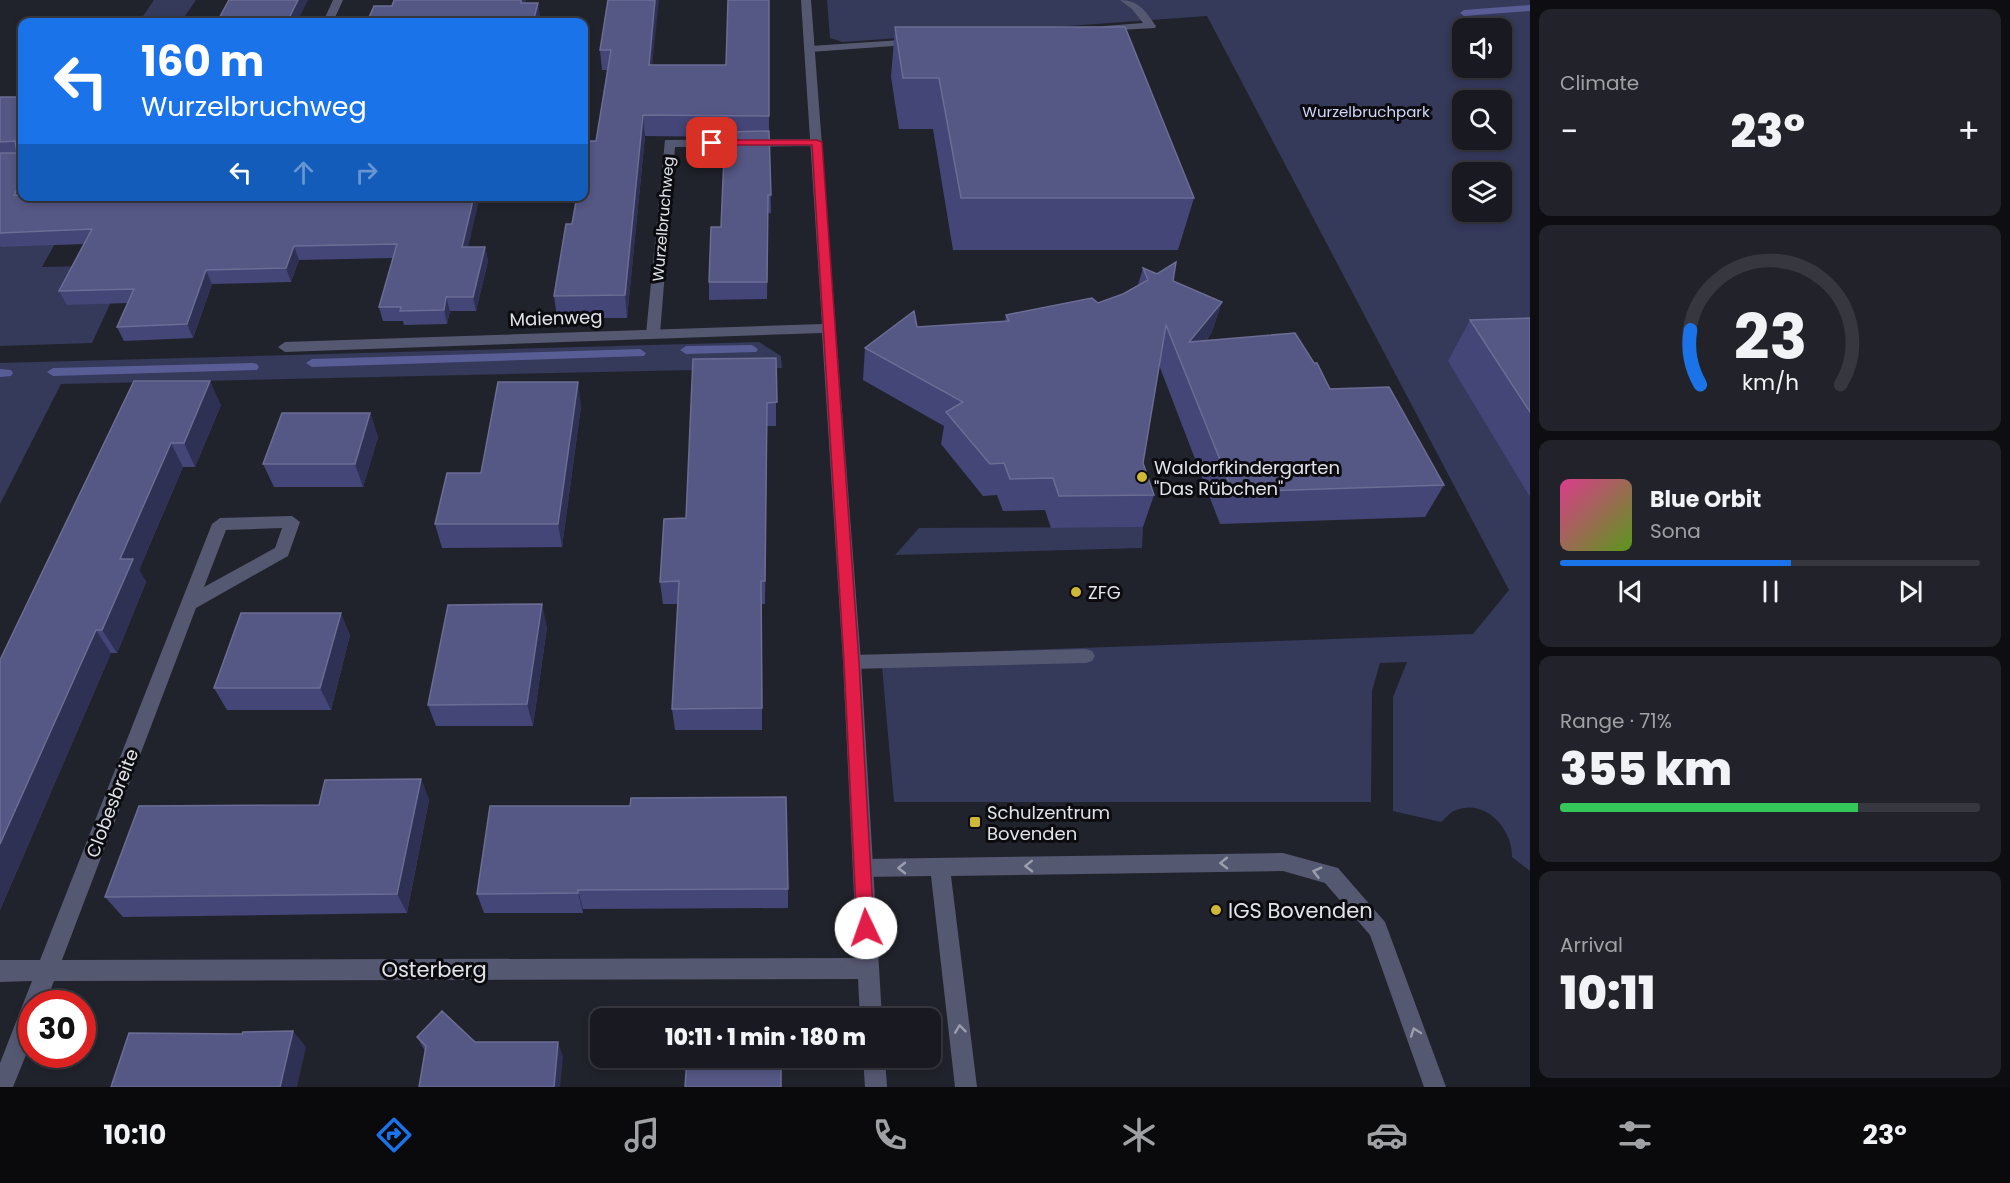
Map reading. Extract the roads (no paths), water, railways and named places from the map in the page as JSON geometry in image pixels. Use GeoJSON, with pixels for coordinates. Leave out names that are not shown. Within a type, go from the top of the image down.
{"type":"FeatureCollection","features":[{"type":"Feature","properties":{"kind":"street"},"geometry":{"type":"LineString","coordinates":[[330,18],[338,0]]}},
{"type":"Feature","properties":{"kind":"street"},"geometry":{"type":"LineString","coordinates":[[806,0],[852,662],[870,1008]]}},
{"type":"Feature","properties":{"kind":"street"},"geometry":{"type":"LineString","coordinates":[[1092,30],[1151,26],[1136,7],[1125,0]]}},
{"type":"Feature","properties":{"kind":"street"},"geometry":{"type":"LineString","coordinates":[[810,49],[928,41]]}},
{"type":"Feature","properties":{"kind":"street","name":"Wurzelbruchweg"},"geometry":{"type":"LineString","coordinates":[[654,334],[669,143],[817,142]]}},
{"type":"Feature","properties":{"kind":"street","name":"Maienweg"},"geometry":{"type":"LineString","coordinates":[[285,347],[829,328]]}},
{"type":"Feature","properties":{"kind":"street","name":"Clobesbreite"},"geometry":{"type":"LineString","coordinates":[[40,990],[220,524],[292,522],[282,552],[190,603]]}},
{"type":"Feature","properties":{"kind":"street"},"geometry":{"type":"LineString","coordinates":[[852,662],[1086,656]]}},
{"type":"Feature","properties":{"kind":"street"},"geometry":{"type":"LineString","coordinates":[[863,868],[1283,862],[1331,875],[1378,929],[1435,1087]]}},
{"type":"Feature","properties":{"kind":"street"},"geometry":{"type":"LineString","coordinates":[[940,868],[966,1087]]}},
{"type":"Feature","properties":{"kind":"street","name":"Osterberg"},"geometry":{"type":"LineString","coordinates":[[0,971],[868,968]]}},
{"type":"Feature","properties":{"kind":"street"},"geometry":{"type":"LineString","coordinates":[[2,1087],[18,1046]]}},
{"type":"Feature","properties":{"kind":"street"},"geometry":{"type":"LineString","coordinates":[[875,1068],[876,1087]]}},
{"type":"Feature","properties":{"kind":"waterway"},"geometry":{"type":"LineString","coordinates":[[1464,13],[1530,8]]}},
{"type":"Feature","properties":{"kind":"waterway"},"geometry":{"type":"LineString","coordinates":[[686,350],[752,349]]}},
{"type":"Feature","properties":{"kind":"waterway"},"geometry":{"type":"LineString","coordinates":[[312,363],[640,353]]}},
{"type":"Feature","properties":{"kind":"waterway"},"geometry":{"type":"LineString","coordinates":[[53,372],[253,367]]}},
{"type":"Feature","properties":{"kind":"waterway"},"geometry":{"type":"LineString","coordinates":[[0,373],[7,373]]}},
{"type":"Feature","properties":{"kind":"place","name":"Waldorfkindergarten \"Das Rübchen\""},"geometry":{"type":"Point","coordinates":[1142,477]}},
{"type":"Feature","properties":{"kind":"place","name":"ZFG"},"geometry":{"type":"Point","coordinates":[1076,592]}},
{"type":"Feature","properties":{"kind":"place","name":"Schulzentrum Bovenden"},"geometry":{"type":"Point","coordinates":[975,822]}},
{"type":"Feature","properties":{"kind":"place","name":"IGS Bovenden"},"geometry":{"type":"Point","coordinates":[1216,910]}},
{"type":"Feature","properties":{"kind":"park label","name":"Wurzelbruchpark"},"geometry":{"type":"Point","coordinates":[1366,111]}}]}
